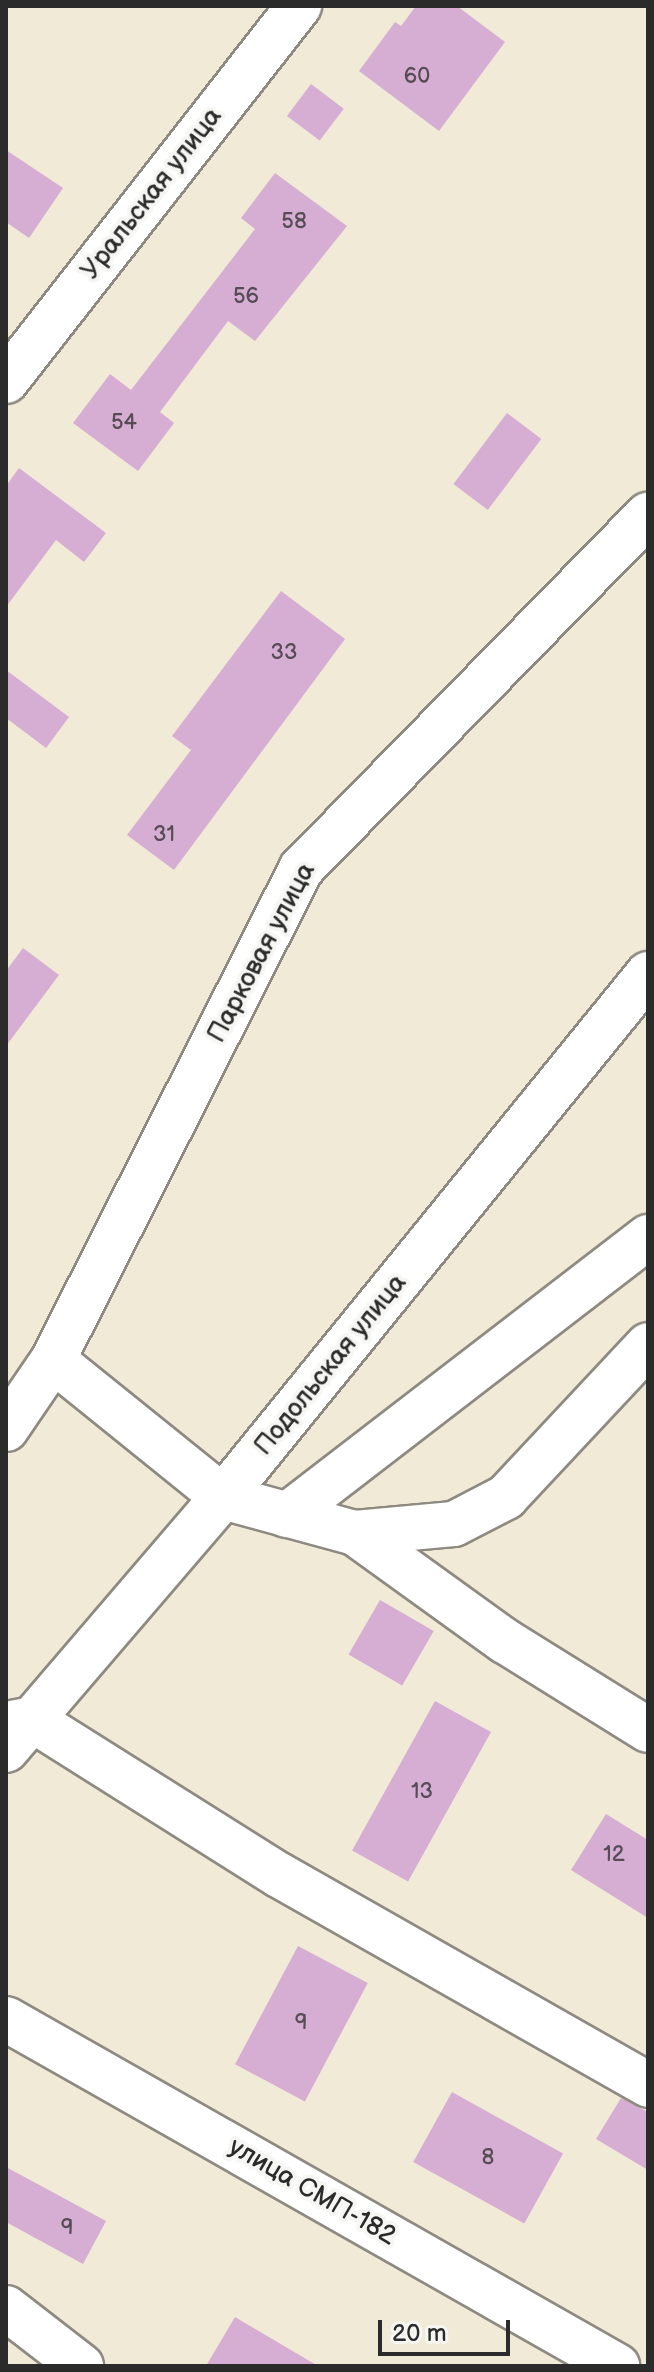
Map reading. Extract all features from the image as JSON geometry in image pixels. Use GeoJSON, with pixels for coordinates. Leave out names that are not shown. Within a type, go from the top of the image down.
{"type":"FeatureCollection","features":[{"type":"Feature","properties":{"kind":"street","name":"Уральская улица"},"geometry":{"type":"LineString","coordinates":[[6,381],[299,6]]}},
{"type":"Feature","properties":{"kind":"street","name":"Парковая улица"},"geometry":{"type":"LineString","coordinates":[[6,1429],[53,1360],[301,869],[648,515]]}},
{"type":"Feature","properties":{"kind":"street","name":"Подольская улица"},"geometry":{"type":"LineString","coordinates":[[14,1731],[223,1497],[648,974]]}},
{"type":"Feature","properties":{"kind":"street"},"geometry":{"type":"LineString","coordinates":[[287,1515],[648,1237]]}},
{"type":"Feature","properties":{"kind":"street"},"geometry":{"type":"LineString","coordinates":[[53,1360],[223,1497],[355,1533],[454,1524],[506,1497],[648,1345]]}},
{"type":"Feature","properties":{"kind":"street"},"geometry":{"type":"LineString","coordinates":[[355,1533],[505,1641],[648,1730]]}},
{"type":"Feature","properties":{"kind":"street"},"geometry":{"type":"LineString","coordinates":[[14,1731],[279,1875],[648,2085]]}},
{"type":"Feature","properties":{"kind":"street","name":"улица СМП-182"},"geometry":{"type":"LineString","coordinates":[[6,2019],[617,2366]]}},
{"type":"Feature","properties":{"kind":"street"},"geometry":{"type":"LineString","coordinates":[[6,2308],[81,2366]]}},
{"type":"Feature","properties":{"kind":"building"},"geometry":{"type":"Polygon","coordinates":[[[416,6],[457,6],[505,42],[439,131],[359,71],[395,22],[401,26],[416,6]]]}},
{"type":"Feature","properties":{"kind":"building"},"geometry":{"type":"Polygon","coordinates":[[[311,84],[344,109],[320,141],[287,116],[311,84]]]}},
{"type":"Feature","properties":{"kind":"building"},"geometry":{"type":"Polygon","coordinates":[[[6,150],[63,188],[29,238],[6,222],[6,150]]]}},
{"type":"Feature","properties":{"kind":"building"},"geometry":{"type":"Polygon","coordinates":[[[275,173],[347,226],[255,341],[228,321],[160,412],[174,423],[138,471],[73,423],[110,374],[131,390],[255,229],[241,218],[275,173]]]}},
{"type":"Feature","properties":{"kind":"building"},"geometry":{"type":"Polygon","coordinates":[[[507,413],[541,439],[488,510],[453,484],[507,413]]]}},
{"type":"Feature","properties":{"kind":"building"},"geometry":{"type":"Polygon","coordinates":[[[19,468],[106,533],[84,562],[56,540],[6,607],[6,486],[19,468]]]}},
{"type":"Feature","properties":{"kind":"building"},"geometry":{"type":"Polygon","coordinates":[[[281,591],[345,639],[174,870],[127,835],[191,750],[172,736],[281,591]]]}},
{"type":"Feature","properties":{"kind":"building"},"geometry":{"type":"Polygon","coordinates":[[[6,670],[69,717],[46,748],[6,718],[6,670]]]}},
{"type":"Feature","properties":{"kind":"building"},"geometry":{"type":"Polygon","coordinates":[[[23,948],[59,975],[6,1046],[6,971],[23,948]]]}},
{"type":"Feature","properties":{"kind":"building"},"geometry":{"type":"Polygon","coordinates":[[[380,1600],[434,1631],[402,1686],[349,1655],[380,1600]]]}},
{"type":"Feature","properties":{"kind":"building"},"geometry":{"type":"Polygon","coordinates":[[[435,1701],[491,1732],[408,1882],[352,1851],[435,1701]]]}},
{"type":"Feature","properties":{"kind":"building"},"geometry":{"type":"Polygon","coordinates":[[[606,1814],[648,1840],[648,1918],[571,1870],[606,1814]]]}},
{"type":"Feature","properties":{"kind":"building"},"geometry":{"type":"Polygon","coordinates":[[[298,1946],[368,1983],[305,2101],[235,2064],[298,1946]]]}},
{"type":"Feature","properties":{"kind":"building"},"geometry":{"type":"Polygon","coordinates":[[[452,2092],[563,2154],[524,2224],[413,2162],[452,2092]]]}},
{"type":"Feature","properties":{"kind":"building"},"geometry":{"type":"Polygon","coordinates":[[[621,2098],[648,2112],[648,2170],[596,2139],[621,2098]]]}},
{"type":"Feature","properties":{"kind":"building"},"geometry":{"type":"Polygon","coordinates":[[[6,2167],[106,2221],[83,2264],[6,2222],[6,2167]]]}},
{"type":"Feature","properties":{"kind":"building"},"geometry":{"type":"Polygon","coordinates":[[[235,2317],[318,2366],[206,2366],[235,2317]]]}}]}
